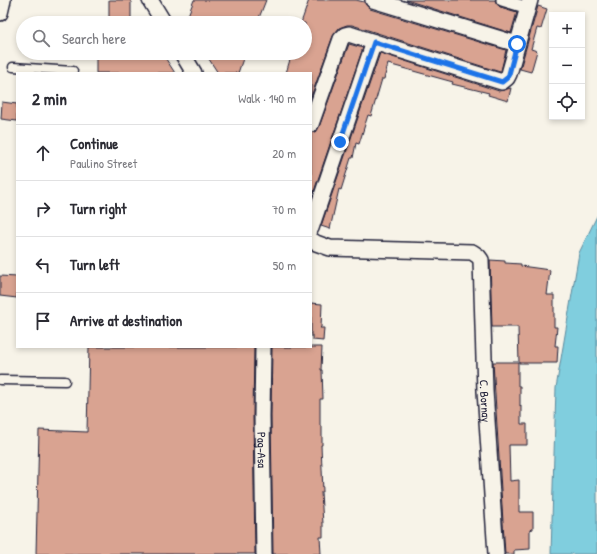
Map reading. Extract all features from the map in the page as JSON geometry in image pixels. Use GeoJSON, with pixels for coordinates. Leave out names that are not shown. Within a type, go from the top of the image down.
{"type":"FeatureCollection","features":[{"type":"Feature","properties":{"kind":"street"},"geometry":{"type":"LineString","coordinates":[[0,13],[3,0]]}},
{"type":"Feature","properties":{"kind":"street"},"geometry":{"type":"LineString","coordinates":[[150,0],[160,16]]}},
{"type":"Feature","properties":{"kind":"street"},"geometry":{"type":"LineString","coordinates":[[373,0],[517,44]]}},
{"type":"Feature","properties":{"kind":"street"},"geometry":{"type":"LineString","coordinates":[[312,121],[341,39],[345,35],[349,34],[502,82],[509,74],[529,4],[502,0]]}},
{"type":"Feature","properties":{"kind":"street"},"geometry":{"type":"LineString","coordinates":[[312,225],[374,42]]}},
{"type":"Feature","properties":{"kind":"street"},"geometry":{"type":"LineString","coordinates":[[186,60],[193,72]]}},
{"type":"Feature","properties":{"kind":"street","name":"C. Bornay"},"geometry":{"type":"LineString","coordinates":[[312,240],[330,248],[472,252],[481,260],[485,391],[496,554]]}},
{"type":"Feature","properties":{"kind":"street","name":"Pag-Asa"},"geometry":{"type":"LineString","coordinates":[[263,348],[262,416],[264,554]]}},
{"type":"Feature","properties":{"kind":"lane"},"geometry":{"type":"LineString","coordinates":[[13,67],[73,71]]}},
{"type":"Feature","properties":{"kind":"lane"},"geometry":{"type":"LineString","coordinates":[[0,380],[65,381]]}},
{"type":"Feature","properties":{"kind":"water"},"geometry":{"type":"Polygon","coordinates":[[[597,216],[597,554],[551,554],[556,388],[579,253],[597,216]]]}},
{"type":"Feature","properties":{"kind":"building"},"geometry":{"type":"Polygon","coordinates":[[[109,0],[131,0],[131,16],[109,16],[109,0]]]}},
{"type":"Feature","properties":{"kind":"building"},"geometry":{"type":"Polygon","coordinates":[[[194,0],[266,0],[260,16],[188,16],[194,0]]]}},
{"type":"Feature","properties":{"kind":"building"},"geometry":{"type":"Polygon","coordinates":[[[309,0],[356,0],[364,2],[370,9],[506,50],[500,72],[352,25],[347,25],[339,28],[333,36],[312,94],[312,72],[286,72],[290,60],[312,60],[312,16],[303,16],[309,0]]]}},
{"type":"Feature","properties":{"kind":"building"},"geometry":{"type":"Polygon","coordinates":[[[406,0],[495,0],[500,7],[517,12],[511,33],[406,0]]]}},
{"type":"Feature","properties":{"kind":"building"},"geometry":{"type":"Polygon","coordinates":[[[538,6],[547,9],[541,29],[537,28],[531,49],[537,51],[531,72],[520,69],[538,6]]]}},
{"type":"Feature","properties":{"kind":"building"},"geometry":{"type":"Polygon","coordinates":[[[349,44],[363,48],[312,197],[312,133],[317,131],[349,44]]]}},
{"type":"Feature","properties":{"kind":"building"},"geometry":{"type":"Polygon","coordinates":[[[380,53],[499,91],[511,88],[508,101],[488,95],[489,93],[452,84],[453,82],[388,64],[371,116],[368,115],[359,144],[356,143],[353,158],[351,158],[341,190],[339,189],[330,229],[321,226],[380,53]]]}},
{"type":"Feature","properties":{"kind":"building"},"geometry":{"type":"Polygon","coordinates":[[[96,60],[167,60],[174,72],[96,72],[96,60]]]}},
{"type":"Feature","properties":{"kind":"building"},"geometry":{"type":"Polygon","coordinates":[[[210,60],[243,60],[238,72],[217,72],[210,60]]]}},
{"type":"Feature","properties":{"kind":"building"},"geometry":{"type":"Polygon","coordinates":[[[2,102],[16,104],[16,121],[1,119],[2,102]]]}},
{"type":"Feature","properties":{"kind":"building"},"geometry":{"type":"Polygon","coordinates":[[[490,260],[505,261],[505,263],[521,264],[521,266],[550,270],[547,295],[554,295],[554,327],[557,327],[555,346],[558,346],[557,363],[519,363],[518,327],[492,327],[490,260]]]}},
{"type":"Feature","properties":{"kind":"building"},"geometry":{"type":"Polygon","coordinates":[[[0,276],[16,277],[16,298],[0,296],[0,276]]]}},
{"type":"Feature","properties":{"kind":"building"},"geometry":{"type":"Polygon","coordinates":[[[312,303],[322,304],[320,328],[324,328],[323,341],[313,340],[312,303]]]}},
{"type":"Feature","properties":{"kind":"building"},"geometry":{"type":"Polygon","coordinates":[[[322,347],[321,370],[323,399],[320,399],[320,426],[322,426],[321,445],[323,492],[321,492],[323,537],[320,537],[321,554],[273,554],[271,416],[272,348],[322,347]]]}},
{"type":"Feature","properties":{"kind":"building"},"geometry":{"type":"Polygon","coordinates":[[[89,348],[254,348],[253,416],[255,554],[36,554],[39,430],[87,432],[89,348]]]}},
{"type":"Feature","properties":{"kind":"building"},"geometry":{"type":"Polygon","coordinates":[[[493,362],[518,362],[521,424],[527,424],[527,445],[509,445],[510,481],[519,480],[519,512],[533,512],[533,529],[530,530],[530,549],[514,550],[514,554],[505,554],[493,362]]]}},
{"type":"Feature","properties":{"kind":"route"},"geometry":{"type":"LineString","coordinates":[[340,142],[374,42],[502,82],[509,74],[517,44]]}}]}
